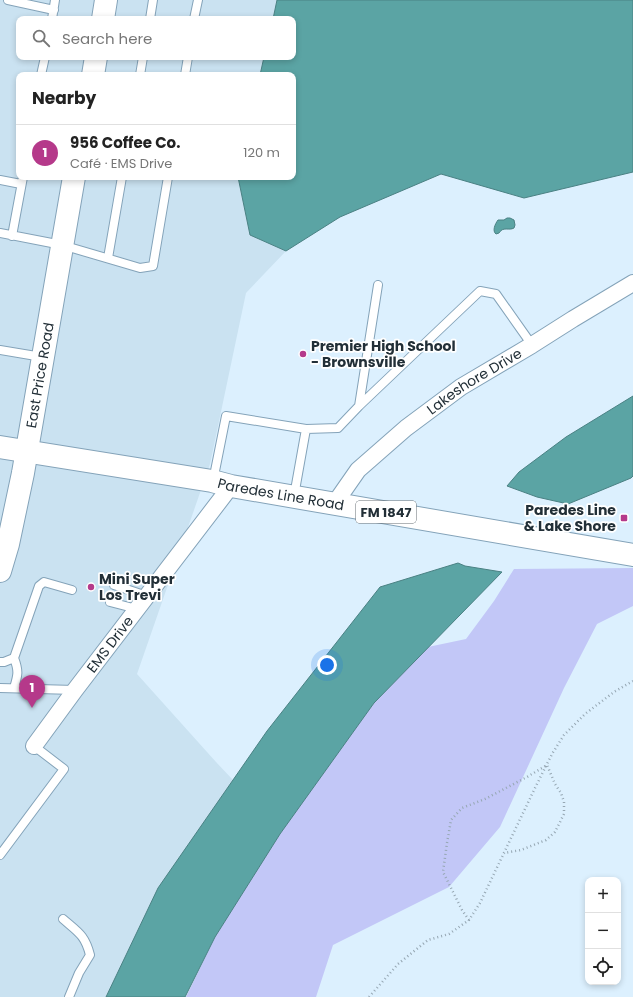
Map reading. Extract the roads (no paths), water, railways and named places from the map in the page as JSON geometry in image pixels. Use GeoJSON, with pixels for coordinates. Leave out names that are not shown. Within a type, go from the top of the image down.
{"type":"FeatureCollection","features":[{"type":"Feature","properties":{"kind":"main road"},"geometry":{"type":"LineString","coordinates":[[103,16],[106,0]]}},
{"type":"Feature","properties":{"kind":"main road"},"geometry":{"type":"LineString","coordinates":[[94,72],[96,60]]}},
{"type":"Feature","properties":{"kind":"main road","name":"East Price Road"},"geometry":{"type":"LineString","coordinates":[[0,571],[8,544],[26,452],[73,180]]}},
{"type":"Feature","properties":{"kind":"main road","name":"Paredes Line Road"},"geometry":{"type":"LineString","coordinates":[[0,447],[222,483],[633,555]]}},
{"type":"Feature","properties":{"kind":"street","name":"Lakeshore Drive"},"geometry":{"type":"LineString","coordinates":[[335,503],[358,470],[406,428],[461,387],[633,283]]}},
{"type":"Feature","properties":{"kind":"street","name":"EMS Drive"},"geometry":{"type":"LineString","coordinates":[[34,746],[147,596],[222,483]]}},
{"type":"Feature","properties":{"kind":"lane"},"geometry":{"type":"LineString","coordinates":[[8,0],[54,10]]}},
{"type":"Feature","properties":{"kind":"lane"},"geometry":{"type":"LineString","coordinates":[[53,16],[55,0]]}},
{"type":"Feature","properties":{"kind":"lane"},"geometry":{"type":"LineString","coordinates":[[150,16],[153,0]]}},
{"type":"Feature","properties":{"kind":"lane"},"geometry":{"type":"LineString","coordinates":[[195,16],[198,0]]}},
{"type":"Feature","properties":{"kind":"lane"},"geometry":{"type":"LineString","coordinates":[[42,72],[44,60]]}},
{"type":"Feature","properties":{"kind":"lane"},"geometry":{"type":"LineString","coordinates":[[141,72],[143,60]]}},
{"type":"Feature","properties":{"kind":"lane"},"geometry":{"type":"LineString","coordinates":[[186,72],[188,60]]}},
{"type":"Feature","properties":{"kind":"lane"},"geometry":{"type":"LineString","coordinates":[[0,180],[22,180],[12,236]]}},
{"type":"Feature","properties":{"kind":"lane"},"geometry":{"type":"LineString","coordinates":[[108,258],[121,180]]}},
{"type":"Feature","properties":{"kind":"lane"},"geometry":{"type":"LineString","coordinates":[[0,233],[62,245],[140,268],[152,266],[167,180]]}},
{"type":"Feature","properties":{"kind":"lane"},"geometry":{"type":"LineString","coordinates":[[360,406],[378,285]]}},
{"type":"Feature","properties":{"kind":"lane"},"geometry":{"type":"LineString","coordinates":[[222,483],[226,416],[306,429],[338,428],[480,291],[496,294],[532,345]]}},
{"type":"Feature","properties":{"kind":"lane"},"geometry":{"type":"LineString","coordinates":[[0,350],[42,358]]}},
{"type":"Feature","properties":{"kind":"lane"},"geometry":{"type":"LineString","coordinates":[[294,496],[306,429]]}},
{"type":"Feature","properties":{"kind":"lane"},"geometry":{"type":"LineString","coordinates":[[14,688],[18,676],[18,669],[14,658],[39,586],[44,582],[72,590]]}},
{"type":"Feature","properties":{"kind":"lane"},"geometry":{"type":"LineString","coordinates":[[114,585],[147,596]]}},
{"type":"Feature","properties":{"kind":"lane"},"geometry":{"type":"LineString","coordinates":[[110,602],[136,609]]}},
{"type":"Feature","properties":{"kind":"lane"},"geometry":{"type":"LineString","coordinates":[[0,662],[14,658]]}},
{"type":"Feature","properties":{"kind":"lane"},"geometry":{"type":"LineString","coordinates":[[0,688],[75,690]]}},
{"type":"Feature","properties":{"kind":"lane"},"geometry":{"type":"LineString","coordinates":[[0,855],[64,769],[34,746]]}},
{"type":"Feature","properties":{"kind":"lane"},"geometry":{"type":"LineString","coordinates":[[63,920],[82,936],[88,945],[90,955],[79,973],[69,997]]}},
{"type":"Feature","properties":{"kind":"place","name":"Premier High School - Brownsville"},"geometry":{"type":"Point","coordinates":[303,354]}},
{"type":"Feature","properties":{"kind":"place","name":"Paredes Line & Lake Shore"},"geometry":{"type":"Point","coordinates":[624,518]}},
{"type":"Feature","properties":{"kind":"place","name":"Mini Super Los Trevi"},"geometry":{"type":"Point","coordinates":[91,587]}},
{"type":"Feature","properties":{"kind":"place","name":"956 Coffee Co."},"geometry":{"type":"Point","coordinates":[32,708]}}]}
